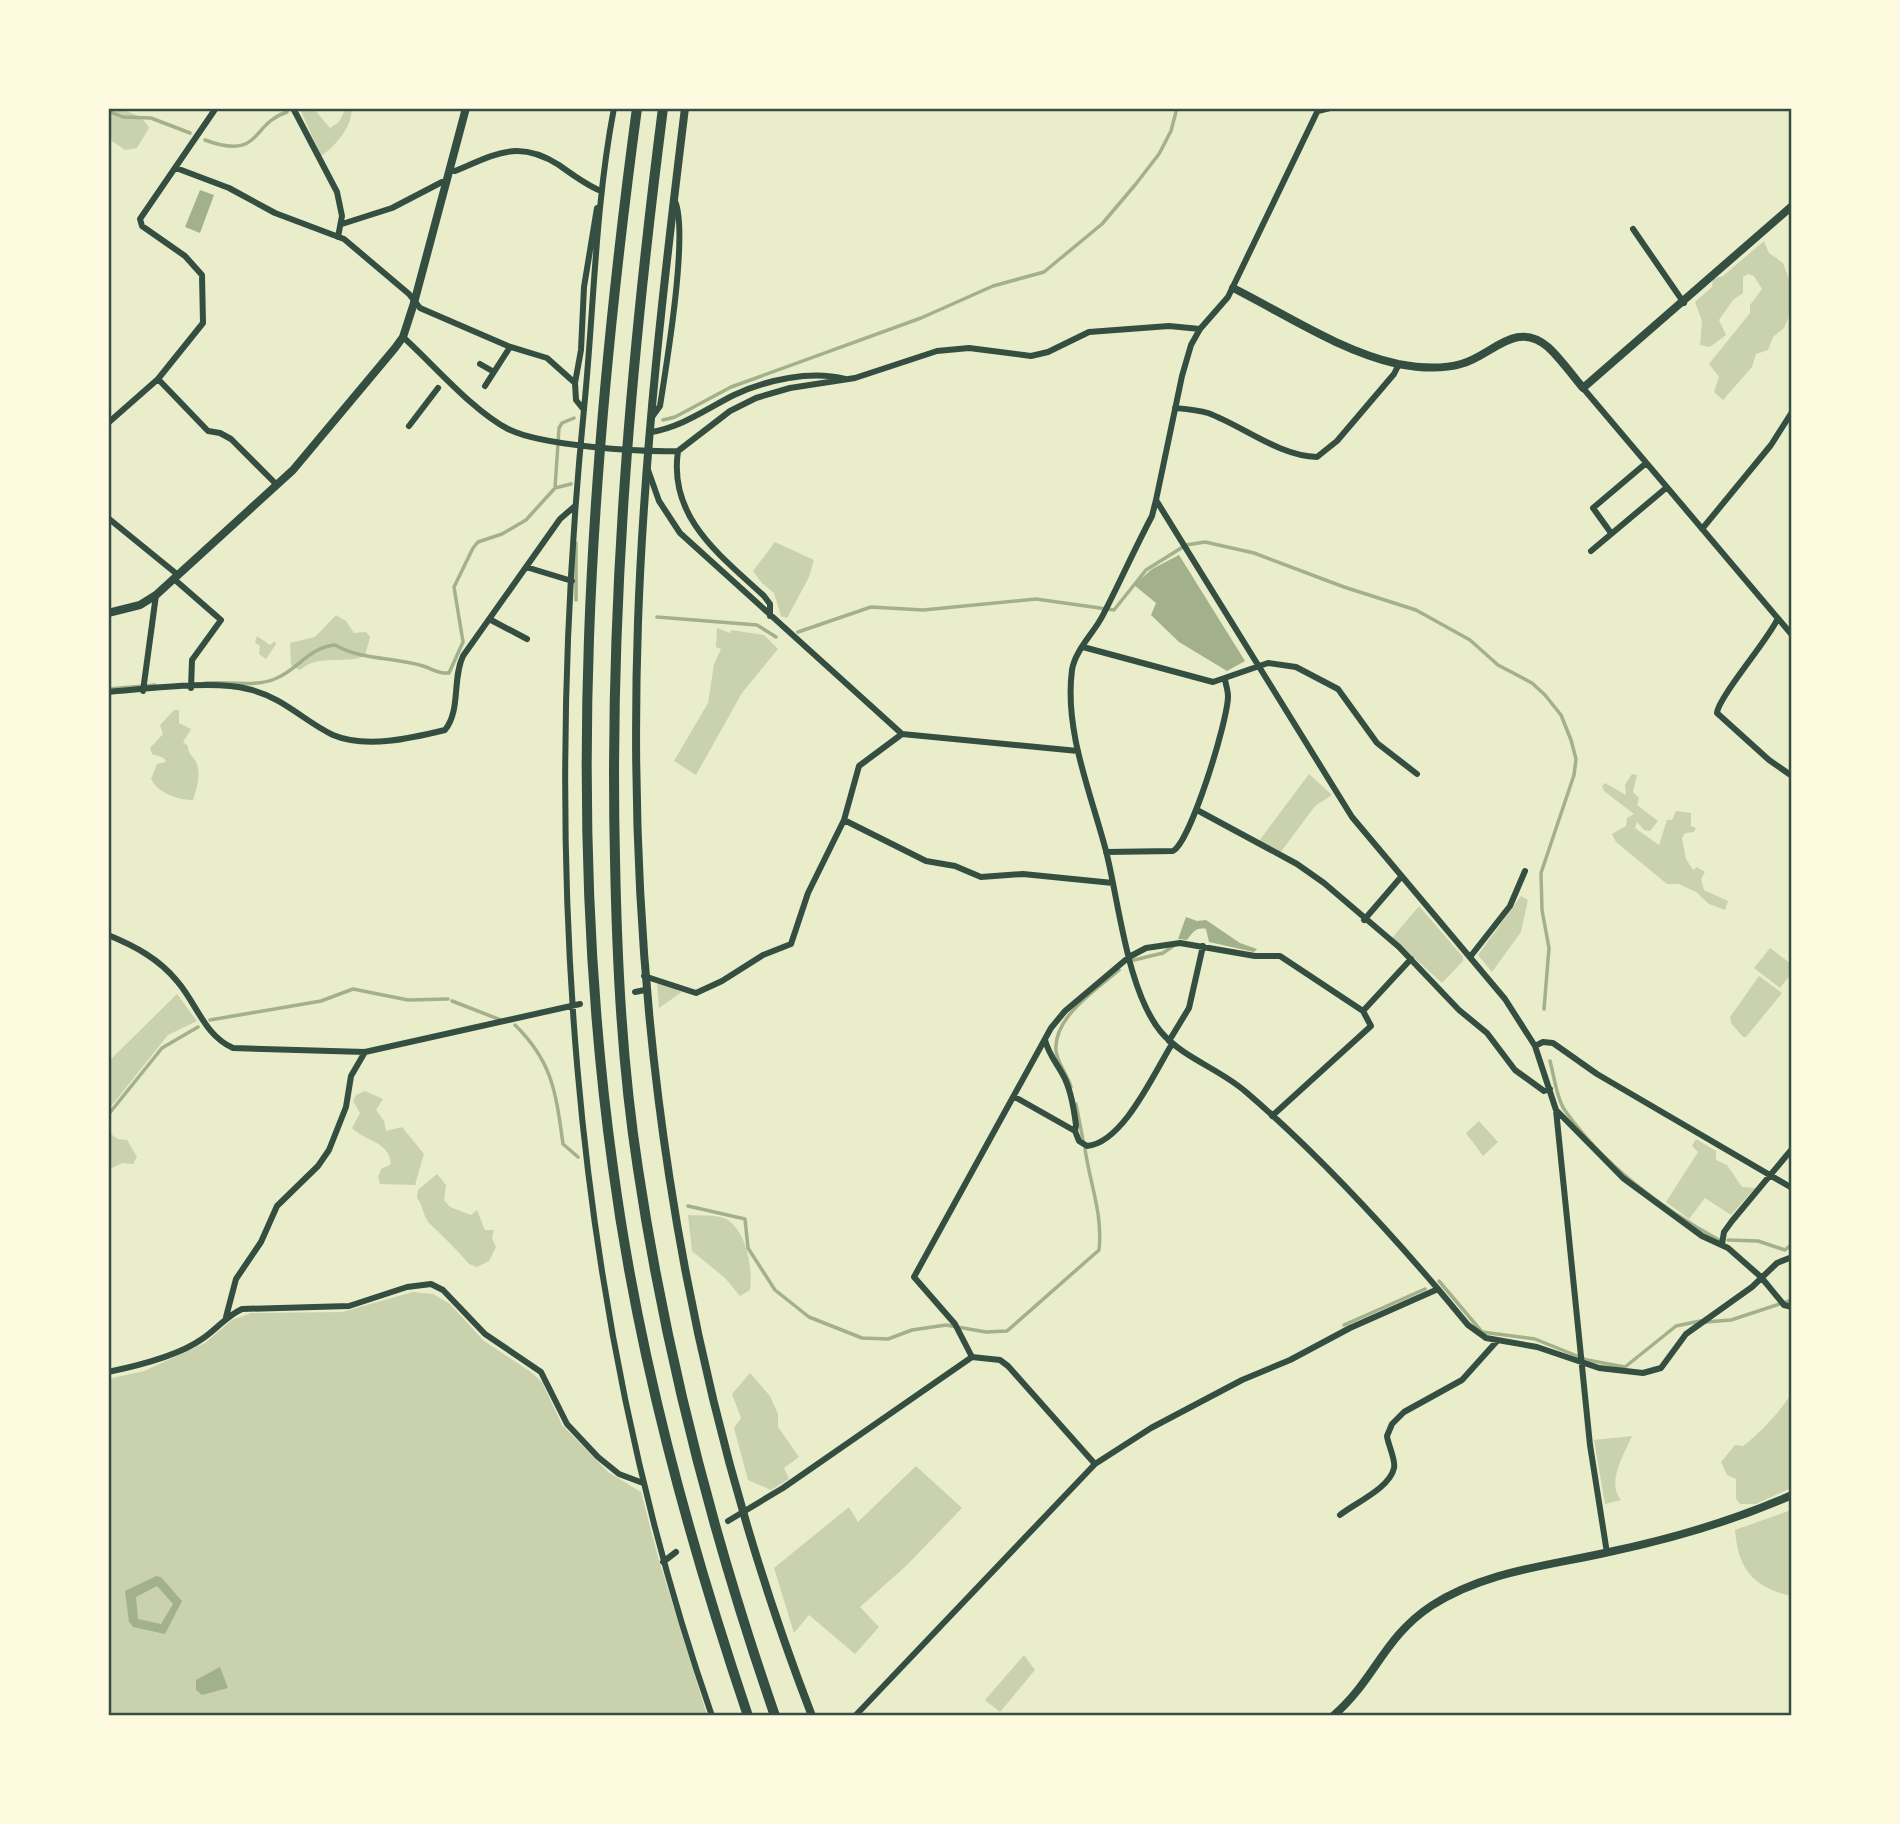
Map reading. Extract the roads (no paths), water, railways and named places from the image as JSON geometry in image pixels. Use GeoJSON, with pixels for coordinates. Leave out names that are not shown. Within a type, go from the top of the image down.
{"type":"FeatureCollection","features":[{"type":"Feature","properties":{"kind":"highway"},"geometry":{"type":"LineString","coordinates":[[637,108],[601,429],[589,644],[588,811],[594,982],[612,1168],[632,1285],[683,1506],[748,1716]]}},
{"type":"Feature","properties":{"kind":"highway"},"geometry":{"type":"LineString","coordinates":[[663,108],[630,404],[620,523],[612,769],[617,965],[637,1166],[679,1392],[714,1526],[775,1716]]}},
{"type":"Feature","properties":{"kind":"street"},"geometry":{"type":"LineString","coordinates":[[108,423],[158,379],[203,323],[202,275],[185,256],[140,222],[216,108]]}},
{"type":"Feature","properties":{"kind":"street"},"geometry":{"type":"LineString","coordinates":[[293,108],[337,191],[342,224],[338,237]]}},
{"type":"Feature","properties":{"kind":"street"},"geometry":{"type":"LineString","coordinates":[[108,613],[140,606],[156,595],[277,485],[310,451],[403,337],[466,108]]}},
{"type":"Feature","properties":{"kind":"street"},"geometry":{"type":"LineString","coordinates":[[614,108],[601,194],[575,506],[566,764],[576,1005],[593,1197],[612,1323],[643,1483],[663,1562],[712,1716]]}},
{"type":"Feature","properties":{"kind":"street"},"geometry":{"type":"LineString","coordinates":[[685,108],[652,417],[637,628],[639,890],[644,976],[640,991],[677,1236],[710,1388],[743,1512],[812,1716]]}},
{"type":"Feature","properties":{"kind":"street"},"geometry":{"type":"LineString","coordinates":[[1330,108],[1319,110],[1233,288],[1200,329],[1187,357],[1152,516],[1103,615],[1076,658],[1072,674],[1073,720],[1078,751],[1106,852],[1129,957],[1146,1008],[1170,1042],[1232,1081],[1356,1196],[1468,1325],[1486,1338],[1633,1373],[1661,1368],[1686,1334],[1752,1287],[1777,1263],[1791,1257]]}},
{"type":"Feature","properties":{"kind":"street"},"geometry":{"type":"LineString","coordinates":[[450,170],[455,171],[507,150],[521,150],[544,156],[601,194]]}},
{"type":"Feature","properties":{"kind":"street"},"geometry":{"type":"LineString","coordinates":[[176,168],[229,188],[275,214],[338,237],[409,294],[414,303],[440,318],[510,347],[553,361],[575,383]]}},
{"type":"Feature","properties":{"kind":"street"},"geometry":{"type":"LineString","coordinates":[[342,224],[392,208],[442,182],[446,183]]}},
{"type":"Feature","properties":{"kind":"street"},"geometry":{"type":"LineString","coordinates":[[584,410],[576,400],[575,383],[583,327],[584,287],[593,224],[601,194]]}},
{"type":"Feature","properties":{"kind":"street"},"geometry":{"type":"LineString","coordinates":[[1583,388],[1684,303],[1791,206]]}},
{"type":"Feature","properties":{"kind":"street"},"geometry":{"type":"LineString","coordinates":[[1633,229],[1684,303]]}},
{"type":"Feature","properties":{"kind":"street"},"geometry":{"type":"LineString","coordinates":[[1233,288],[1370,356],[1399,364],[1449,367],[1471,361],[1503,340],[1524,338],[1548,347],[1791,635]]}},
{"type":"Feature","properties":{"kind":"street"},"geometry":{"type":"LineString","coordinates":[[403,337],[497,422],[524,435],[542,441],[674,451],[730,411],[756,398],[845,379],[937,351],[969,348],[1031,356],[1048,352],[1089,332],[1169,326],[1200,329]]}},
{"type":"Feature","properties":{"kind":"street"},"geometry":{"type":"LineString","coordinates":[[485,386],[510,347]]}},
{"type":"Feature","properties":{"kind":"street"},"geometry":{"type":"LineString","coordinates":[[480,364],[494,372]]}},
{"type":"Feature","properties":{"kind":"street"},"geometry":{"type":"LineString","coordinates":[[1175,408],[1206,412],[1268,442],[1308,457],[1317,457],[1337,441],[1394,374],[1399,364]]}},
{"type":"Feature","properties":{"kind":"street"},"geometry":{"type":"LineString","coordinates":[[651,432],[682,424],[739,393],[776,382],[831,375],[845,379]]}},
{"type":"Feature","properties":{"kind":"street"},"geometry":{"type":"LineString","coordinates":[[158,379],[208,431],[231,439],[277,485]]}},
{"type":"Feature","properties":{"kind":"street"},"geometry":{"type":"LineString","coordinates":[[409,426],[438,388]]}},
{"type":"Feature","properties":{"kind":"street"},"geometry":{"type":"LineString","coordinates":[[1702,529],[1771,445],[1791,412]]}},
{"type":"Feature","properties":{"kind":"street"},"geometry":{"type":"LineString","coordinates":[[674,451],[679,492],[690,522],[764,596],[770,604],[770,616]]}},
{"type":"Feature","properties":{"kind":"street"},"geometry":{"type":"LineString","coordinates":[[1612,533],[1593,508],[1646,464]]}},
{"type":"Feature","properties":{"kind":"street"},"geometry":{"type":"LineString","coordinates":[[648,470],[659,501],[680,533],[902,734],[1078,751]]}},
{"type":"Feature","properties":{"kind":"street"},"geometry":{"type":"LineString","coordinates":[[1591,551],[1666,488]]}},
{"type":"Feature","properties":{"kind":"street"},"geometry":{"type":"LineString","coordinates":[[1156,500],[1339,798],[1401,877],[1505,999],[1535,1046],[1556,1110],[1581,1362],[1599,1513],[1607,1553]]}},
{"type":"Feature","properties":{"kind":"street"},"geometry":{"type":"LineString","coordinates":[[108,692],[143,691],[191,684],[249,689],[288,705],[333,735],[364,741],[445,730],[449,724],[458,665],[560,519],[575,506]]}},
{"type":"Feature","properties":{"kind":"street"},"geometry":{"type":"LineString","coordinates":[[108,518],[221,620],[192,660],[191,684]]}},
{"type":"Feature","properties":{"kind":"street"},"geometry":{"type":"LineString","coordinates":[[526,567],[572,581]]}},
{"type":"Feature","properties":{"kind":"street"},"geometry":{"type":"LineString","coordinates":[[143,691],[156,595]]}},
{"type":"Feature","properties":{"kind":"street"},"geometry":{"type":"LineString","coordinates":[[491,620],[527,639]]}},
{"type":"Feature","properties":{"kind":"street"},"geometry":{"type":"LineString","coordinates":[[1777,620],[1758,654],[1721,702],[1717,713],[1769,761],[1791,776]]}},
{"type":"Feature","properties":{"kind":"street"},"geometry":{"type":"LineString","coordinates":[[1083,646],[1207,681],[1225,680],[1258,666],[1286,663],[1338,689],[1377,743],[1417,774]]}},
{"type":"Feature","properties":{"kind":"street"},"geometry":{"type":"LineString","coordinates":[[1106,852],[1173,851],[1181,846],[1197,810],[1227,708],[1225,680]]}},
{"type":"Feature","properties":{"kind":"street"},"geometry":{"type":"LineString","coordinates":[[644,976],[696,993],[722,981],[763,955],[788,946],[795,935],[808,894],[844,820],[859,766],[902,734]]}},
{"type":"Feature","properties":{"kind":"street"},"geometry":{"type":"LineString","coordinates":[[1197,810],[1311,873],[1411,959],[1459,1010],[1487,1033],[1515,1070],[1544,1091],[1550,1089]]}},
{"type":"Feature","properties":{"kind":"street"},"geometry":{"type":"LineString","coordinates":[[844,820],[926,861],[954,866],[981,877],[1023,874],[1113,883]]}},
{"type":"Feature","properties":{"kind":"street"},"geometry":{"type":"LineString","coordinates":[[1470,957],[1510,906],[1525,871]]}},
{"type":"Feature","properties":{"kind":"street"},"geometry":{"type":"LineString","coordinates":[[1364,920],[1401,877]]}},
{"type":"Feature","properties":{"kind":"street"},"geometry":{"type":"LineString","coordinates":[[108,936],[125,942],[163,966],[179,983],[209,1031],[220,1042],[233,1048],[365,1052],[576,1005]]}},
{"type":"Feature","properties":{"kind":"street"},"geometry":{"type":"LineString","coordinates":[[972,1357],[956,1327],[914,1277],[1045,1040],[1065,1010],[1129,957],[1163,944],[1203,946],[1255,956],[1280,956],[1363,1012],[1371,1026],[1272,1116]]}},
{"type":"Feature","properties":{"kind":"street"},"geometry":{"type":"LineString","coordinates":[[1045,1040],[1050,1059],[1068,1088],[1079,1141],[1087,1146],[1107,1138],[1131,1112],[1189,1007],[1203,946]]}},
{"type":"Feature","properties":{"kind":"street"},"geometry":{"type":"LineString","coordinates":[[1363,1012],[1411,959]]}},
{"type":"Feature","properties":{"kind":"street"},"geometry":{"type":"LineString","coordinates":[[1535,1046],[1553,1043],[1597,1074],[1791,1188]]}},
{"type":"Feature","properties":{"kind":"street"},"geometry":{"type":"LineString","coordinates":[[226,1317],[236,1279],[261,1242],[277,1206],[318,1166],[329,1150],[346,1107],[351,1076],[365,1052]]}},
{"type":"Feature","properties":{"kind":"street"},"geometry":{"type":"LineString","coordinates":[[1015,1097],[1075,1131]]}},
{"type":"Feature","properties":{"kind":"street"},"geometry":{"type":"LineString","coordinates":[[1556,1110],[1623,1178],[1702,1236],[1722,1244],[1761,1277],[1786,1305]]}},
{"type":"Feature","properties":{"kind":"street"},"geometry":{"type":"LineString","coordinates":[[1722,1244],[1732,1221],[1791,1149]]}},
{"type":"Feature","properties":{"kind":"street"},"geometry":{"type":"LineString","coordinates":[[108,1372],[148,1362],[202,1339],[226,1317],[242,1309],[349,1306],[407,1287],[431,1284],[443,1290],[485,1334],[541,1373],[567,1424],[598,1457],[619,1474],[643,1483]]}},
{"type":"Feature","properties":{"kind":"street"},"geometry":{"type":"LineString","coordinates":[[855,1716],[1094,1464],[1151,1428],[1242,1380],[1290,1360],[1351,1327],[1438,1289]]}},
{"type":"Feature","properties":{"kind":"street"},"geometry":{"type":"LineString","coordinates":[[1340,1515],[1371,1493],[1392,1472],[1395,1466],[1387,1436],[1397,1418],[1462,1380],[1497,1340]]}},
{"type":"Feature","properties":{"kind":"street"},"geometry":{"type":"LineString","coordinates":[[728,1521],[783,1488],[972,1357],[1000,1360],[1008,1366],[1094,1464]]}},
{"type":"Feature","properties":{"kind":"street"},"geometry":{"type":"LineString","coordinates":[[1333,1716],[1357,1694],[1398,1632],[1445,1598],[1499,1575],[1607,1553],[1728,1520],[1791,1495]]}},
{"type":"Feature","properties":{"kind":"street"},"geometry":{"type":"LineString","coordinates":[[663,1562],[676,1552]]}},
{"type":"Feature","properties":{"kind":"waterway"},"geometry":{"type":"LineString","coordinates":[[663,420],[675,417],[731,387],[921,318],[993,286],[1044,272],[1102,224],[1135,185],[1159,154],[1171,131],[1177,108]]}},
{"type":"Feature","properties":{"kind":"waterway"},"geometry":{"type":"LineString","coordinates":[[108,111],[123,117],[151,118],[190,133]]}},
{"type":"Feature","properties":{"kind":"waterway"},"geometry":{"type":"LineString","coordinates":[[205,140],[223,145],[246,144],[267,124],[287,112]]}},
{"type":"Feature","properties":{"kind":"waterway"},"geometry":{"type":"LineString","coordinates":[[555,488],[559,428],[562,423],[574,418]]}},
{"type":"Feature","properties":{"kind":"waterway"},"geometry":{"type":"LineString","coordinates":[[205,683],[269,681],[284,674],[318,650],[335,645],[366,656],[412,663],[449,673],[463,642],[454,587],[473,548],[478,542],[502,534],[526,520],[555,488],[571,484]]}},
{"type":"Feature","properties":{"kind":"waterway"},"geometry":{"type":"LineString","coordinates":[[798,632],[871,607],[923,610],[1036,599],[1114,610],[1146,570],[1186,545],[1205,542],[1254,553],[1344,587],[1416,610],[1470,640],[1498,665],[1532,683],[1561,715],[1571,740],[1576,759],[1574,775],[1541,873],[1542,910],[1549,948],[1544,1009]]}},
{"type":"Feature","properties":{"kind":"waterway"},"geometry":{"type":"LineString","coordinates":[[576,543],[576,600]]}},
{"type":"Feature","properties":{"kind":"waterway"},"geometry":{"type":"LineString","coordinates":[[657,617],[757,625],[776,637]]}},
{"type":"Feature","properties":{"kind":"waterway"},"geometry":{"type":"LineString","coordinates":[[108,689],[155,685]]}},
{"type":"Feature","properties":{"kind":"waterway"},"geometry":{"type":"LineString","coordinates":[[1134,960],[1163,953],[1173,946]]}},
{"type":"Feature","properties":{"kind":"waterway"},"geometry":{"type":"LineString","coordinates":[[1071,1087],[1056,1051],[1061,1027],[1088,995],[1119,970]]}},
{"type":"Feature","properties":{"kind":"waterway"},"geometry":{"type":"LineString","coordinates":[[210,1020],[321,1001],[353,989],[408,1000],[448,999]]}},
{"type":"Feature","properties":{"kind":"waterway"},"geometry":{"type":"LineString","coordinates":[[452,1001],[501,1020]]}},
{"type":"Feature","properties":{"kind":"waterway"},"geometry":{"type":"LineString","coordinates":[[515,1025],[538,1052],[545,1066],[555,1094],[563,1144],[578,1157]]}},
{"type":"Feature","properties":{"kind":"waterway"},"geometry":{"type":"LineString","coordinates":[[108,1115],[162,1048],[198,1027]]}},
{"type":"Feature","properties":{"kind":"waterway"},"geometry":{"type":"LineString","coordinates":[[1550,1061],[1563,1107],[1598,1150],[1655,1200],[1719,1240]]}},
{"type":"Feature","properties":{"kind":"waterway"},"geometry":{"type":"LineString","coordinates":[[1076,1104],[1083,1140]]}},
{"type":"Feature","properties":{"kind":"waterway"},"geometry":{"type":"LineString","coordinates":[[688,1206],[745,1219],[748,1248],[775,1290],[809,1317],[862,1338],[888,1339],[912,1330],[946,1325],[986,1332],[1007,1331],[1099,1250],[1098,1211],[1085,1149]]}},
{"type":"Feature","properties":{"kind":"waterway"},"geometry":{"type":"LineString","coordinates":[[1728,1240],[1758,1241],[1785,1250],[1792,1244]]}},
{"type":"Feature","properties":{"kind":"waterway"},"geometry":{"type":"LineString","coordinates":[[1439,1281],[1482,1332],[1535,1339],[1587,1360],[1625,1367],[1676,1326],[1700,1321]]}},
{"type":"Feature","properties":{"kind":"waterway"},"geometry":{"type":"LineString","coordinates":[[1344,1325],[1425,1289]]}},
{"type":"Feature","properties":{"kind":"waterway"},"geometry":{"type":"LineString","coordinates":[[1706,1322],[1731,1320],[1792,1300]]}}]}
